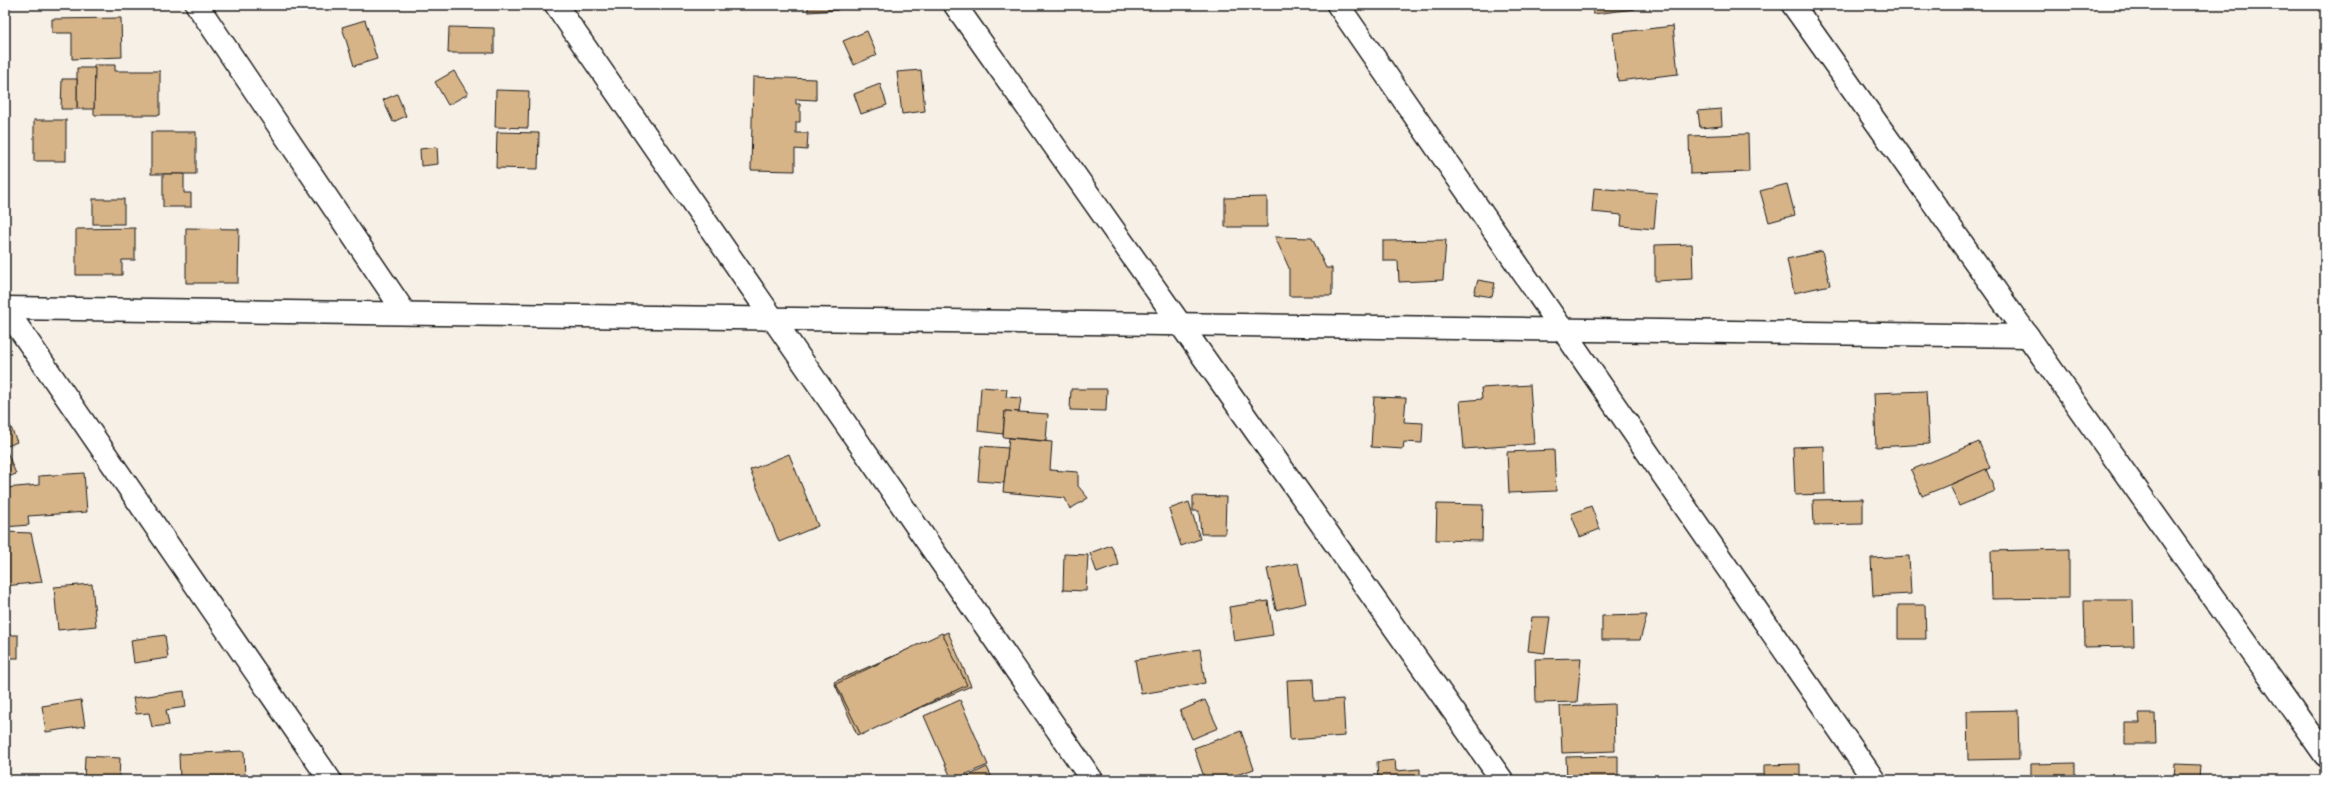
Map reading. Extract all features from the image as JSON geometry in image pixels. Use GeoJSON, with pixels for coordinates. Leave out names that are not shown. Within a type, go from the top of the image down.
{"type":"FeatureCollection","features":[{"type":"Feature","properties":{"kind":"street"},"geometry":{"type":"LineString","coordinates":[[197,5],[405,313]]}},
{"type":"Feature","properties":{"kind":"street"},"geometry":{"type":"LineString","coordinates":[[556,5],[1092,780]]}},
{"type":"Feature","properties":{"kind":"street"},"geometry":{"type":"LineString","coordinates":[[955,5],[1502,780]]}},
{"type":"Feature","properties":{"kind":"street"},"geometry":{"type":"LineString","coordinates":[[1338,5],[1874,780]]}},
{"type":"Feature","properties":{"kind":"street"},"geometry":{"type":"LineString","coordinates":[[1794,5],[2325,755]]}},
{"type":"Feature","properties":{"kind":"street"},"geometry":{"type":"LineString","coordinates":[[5,308],[2028,336]]}},
{"type":"Feature","properties":{"kind":"street"},"geometry":{"type":"LineString","coordinates":[[5,308],[330,780]]}},
{"type":"Feature","properties":{"kind":"building"},"geometry":{"type":"Polygon","coordinates":[[[808,5],[838,5],[838,10],[808,12],[808,5]]]}},
{"type":"Feature","properties":{"kind":"building"},"geometry":{"type":"Polygon","coordinates":[[[1592,5],[1634,5],[1635,9],[1593,14],[1592,5]]]}},
{"type":"Feature","properties":{"kind":"building"},"geometry":{"type":"Polygon","coordinates":[[[121,18],[122,57],[72,59],[72,33],[52,33],[52,19],[121,18]]]}},
{"type":"Feature","properties":{"kind":"building"},"geometry":{"type":"Polygon","coordinates":[[[365,20],[377,59],[354,66],[342,27],[365,20]]]}},
{"type":"Feature","properties":{"kind":"building"},"geometry":{"type":"Polygon","coordinates":[[[1673,26],[1678,74],[1618,81],[1613,33],[1673,26]]]}},
{"type":"Feature","properties":{"kind":"building"},"geometry":{"type":"Polygon","coordinates":[[[449,27],[494,28],[494,53],[448,53],[449,27]]]}},
{"type":"Feature","properties":{"kind":"building"},"geometry":{"type":"Polygon","coordinates":[[[867,31],[877,55],[854,65],[843,41],[867,31]]]}},
{"type":"Feature","properties":{"kind":"building"},"geometry":{"type":"Polygon","coordinates":[[[94,65],[115,65],[115,71],[160,71],[160,115],[94,115],[94,65]]]}},
{"type":"Feature","properties":{"kind":"building"},"geometry":{"type":"Polygon","coordinates":[[[77,68],[95,68],[94,109],[77,109],[77,68]]]}},
{"type":"Feature","properties":{"kind":"building"},"geometry":{"type":"Polygon","coordinates":[[[921,70],[925,111],[902,114],[897,72],[921,70]]]}},
{"type":"Feature","properties":{"kind":"building"},"geometry":{"type":"Polygon","coordinates":[[[454,71],[468,94],[448,105],[435,82],[454,71]]]}},
{"type":"Feature","properties":{"kind":"building"},"geometry":{"type":"Polygon","coordinates":[[[753,77],[816,79],[816,100],[796,99],[796,104],[800,104],[800,122],[796,122],[796,133],[808,133],[807,150],[795,149],[795,171],[751,170],[753,77]]]}},
{"type":"Feature","properties":{"kind":"building"},"geometry":{"type":"Polygon","coordinates":[[[62,79],[77,79],[77,109],[61,109],[62,79]]]}},
{"type":"Feature","properties":{"kind":"building"},"geometry":{"type":"Polygon","coordinates":[[[880,84],[887,105],[861,114],[854,94],[880,84]]]}},
{"type":"Feature","properties":{"kind":"building"},"geometry":{"type":"Polygon","coordinates":[[[496,90],[529,91],[528,128],[495,127],[496,90]]]}},
{"type":"Feature","properties":{"kind":"building"},"geometry":{"type":"Polygon","coordinates":[[[397,94],[406,116],[393,122],[383,100],[397,94]]]}},
{"type":"Feature","properties":{"kind":"building"},"geometry":{"type":"Polygon","coordinates":[[[1721,109],[1722,126],[1700,128],[1698,111],[1721,109]]]}},
{"type":"Feature","properties":{"kind":"building"},"geometry":{"type":"Polygon","coordinates":[[[34,120],[66,120],[66,161],[34,161],[34,120]]]}},
{"type":"Feature","properties":{"kind":"building"},"geometry":{"type":"Polygon","coordinates":[[[151,132],[196,132],[196,174],[151,174],[151,132]]]}},
{"type":"Feature","properties":{"kind":"building"},"geometry":{"type":"Polygon","coordinates":[[[497,132],[539,133],[538,169],[496,168],[497,132]]]}},
{"type":"Feature","properties":{"kind":"building"},"geometry":{"type":"Polygon","coordinates":[[[1748,134],[1749,172],[1690,174],[1689,136],[1748,134]]]}},
{"type":"Feature","properties":{"kind":"building"},"geometry":{"type":"Polygon","coordinates":[[[437,147],[438,164],[421,166],[420,149],[437,147]]]}},
{"type":"Feature","properties":{"kind":"building"},"geometry":{"type":"Polygon","coordinates":[[[163,174],[184,174],[184,193],[191,193],[191,207],[163,207],[163,174]]]}},
{"type":"Feature","properties":{"kind":"building"},"geometry":{"type":"Polygon","coordinates":[[[1787,184],[1795,215],[1769,222],[1760,191],[1787,184]]]}},
{"type":"Feature","properties":{"kind":"building"},"geometry":{"type":"Polygon","coordinates":[[[1594,188],[1657,193],[1654,229],[1621,226],[1622,215],[1592,212],[1594,188]]]}},
{"type":"Feature","properties":{"kind":"building"},"geometry":{"type":"Polygon","coordinates":[[[1267,197],[1267,227],[1225,227],[1225,198],[1267,197]]]}},
{"type":"Feature","properties":{"kind":"building"},"geometry":{"type":"Polygon","coordinates":[[[93,199],[124,199],[124,224],[93,224],[93,199]]]}},
{"type":"Feature","properties":{"kind":"building"},"geometry":{"type":"Polygon","coordinates":[[[135,228],[135,260],[122,260],[122,275],[76,275],[76,229],[135,228]]]}},
{"type":"Feature","properties":{"kind":"building"},"geometry":{"type":"Polygon","coordinates":[[[186,228],[239,229],[238,283],[186,283],[186,228]]]}},
{"type":"Feature","properties":{"kind":"building"},"geometry":{"type":"Polygon","coordinates":[[[1275,237],[1312,238],[1326,268],[1332,268],[1332,296],[1289,296],[1289,268],[1275,237]]]}},
{"type":"Feature","properties":{"kind":"building"},"geometry":{"type":"Polygon","coordinates":[[[1446,240],[1443,280],[1399,282],[1398,261],[1383,261],[1383,241],[1446,240]]]}},
{"type":"Feature","properties":{"kind":"building"},"geometry":{"type":"Polygon","coordinates":[[[1692,244],[1693,279],[1655,281],[1655,245],[1692,244]]]}},
{"type":"Feature","properties":{"kind":"building"},"geometry":{"type":"Polygon","coordinates":[[[1822,251],[1830,285],[1794,293],[1787,259],[1822,251]]]}},
{"type":"Feature","properties":{"kind":"building"},"geometry":{"type":"Polygon","coordinates":[[[1478,280],[1495,283],[1492,297],[1474,294],[1478,280]]]}},
{"type":"Feature","properties":{"kind":"building"},"geometry":{"type":"Polygon","coordinates":[[[1530,385],[1534,444],[1464,449],[1460,401],[1482,399],[1481,388],[1530,385]]]}},
{"type":"Feature","properties":{"kind":"building"},"geometry":{"type":"Polygon","coordinates":[[[981,387],[1007,389],[1006,397],[1021,398],[1019,412],[1005,411],[1003,434],[978,431],[981,387]]]}},
{"type":"Feature","properties":{"kind":"building"},"geometry":{"type":"Polygon","coordinates":[[[1071,389],[1107,389],[1106,411],[1070,410],[1071,389]]]}},
{"type":"Feature","properties":{"kind":"building"},"geometry":{"type":"Polygon","coordinates":[[[1926,391],[1929,444],[1876,447],[1874,393],[1926,391]]]}},
{"type":"Feature","properties":{"kind":"building"},"geometry":{"type":"Polygon","coordinates":[[[1374,397],[1406,398],[1404,422],[1423,423],[1422,443],[1404,442],[1403,449],[1371,447],[1374,397]]]}},
{"type":"Feature","properties":{"kind":"building"},"geometry":{"type":"Polygon","coordinates":[[[1005,411],[1048,414],[1046,441],[1003,437],[1005,411]]]}},
{"type":"Feature","properties":{"kind":"building"},"geometry":{"type":"Polygon","coordinates":[[[10,425],[17,442],[5,447],[5,427],[10,425]]]}},
{"type":"Feature","properties":{"kind":"building"},"geometry":{"type":"Polygon","coordinates":[[[1009,438],[1052,442],[1050,470],[1078,472],[1078,486],[1088,498],[1070,509],[1065,498],[1003,492],[1009,438]]]}},
{"type":"Feature","properties":{"kind":"building"},"geometry":{"type":"Polygon","coordinates":[[[1979,442],[1990,468],[1922,496],[1911,470],[1979,442]]]}},
{"type":"Feature","properties":{"kind":"building"},"geometry":{"type":"Polygon","coordinates":[[[981,446],[1008,448],[1004,483],[978,481],[981,446]]]}},
{"type":"Feature","properties":{"kind":"building"},"geometry":{"type":"Polygon","coordinates":[[[1824,446],[1825,494],[1795,495],[1793,447],[1824,446]]]}},
{"type":"Feature","properties":{"kind":"building"},"geometry":{"type":"Polygon","coordinates":[[[5,447],[16,474],[5,478],[5,447]]]}},
{"type":"Feature","properties":{"kind":"building"},"geometry":{"type":"Polygon","coordinates":[[[1554,450],[1556,491],[1509,493],[1507,452],[1554,450]]]}},
{"type":"Feature","properties":{"kind":"building"},"geometry":{"type":"Polygon","coordinates":[[[789,454],[818,526],[779,542],[750,470],[789,454]]]}},
{"type":"Feature","properties":{"kind":"building"},"geometry":{"type":"Polygon","coordinates":[[[1986,469],[1995,491],[1959,506],[1950,485],[1986,469]]]}},
{"type":"Feature","properties":{"kind":"building"},"geometry":{"type":"Polygon","coordinates":[[[84,473],[87,512],[28,516],[29,525],[5,527],[5,488],[39,485],[39,476],[84,473]]]}},
{"type":"Feature","properties":{"kind":"building"},"geometry":{"type":"Polygon","coordinates":[[[1193,496],[1226,497],[1225,534],[1201,534],[1199,511],[1193,511],[1193,496]]]}},
{"type":"Feature","properties":{"kind":"building"},"geometry":{"type":"Polygon","coordinates":[[[1863,499],[1863,524],[1814,525],[1813,500],[1863,499]]]}},
{"type":"Feature","properties":{"kind":"building"},"geometry":{"type":"Polygon","coordinates":[[[1189,502],[1200,539],[1181,546],[1169,509],[1189,502]]]}},
{"type":"Feature","properties":{"kind":"building"},"geometry":{"type":"Polygon","coordinates":[[[1437,504],[1483,505],[1482,541],[1436,540],[1437,504]]]}},
{"type":"Feature","properties":{"kind":"building"},"geometry":{"type":"Polygon","coordinates":[[[1591,506],[1600,529],[1580,537],[1571,514],[1591,506]]]}},
{"type":"Feature","properties":{"kind":"building"},"geometry":{"type":"Polygon","coordinates":[[[5,532],[31,533],[42,582],[5,586],[5,532]]]}},
{"type":"Feature","properties":{"kind":"building"},"geometry":{"type":"Polygon","coordinates":[[[1111,545],[1119,565],[1097,573],[1090,553],[1111,545]]]}},
{"type":"Feature","properties":{"kind":"building"},"geometry":{"type":"Polygon","coordinates":[[[2069,549],[2069,598],[1992,599],[1991,551],[2069,549]]]}},
{"type":"Feature","properties":{"kind":"building"},"geometry":{"type":"Polygon","coordinates":[[[1064,554],[1088,555],[1086,591],[1063,590],[1064,554]]]}},
{"type":"Feature","properties":{"kind":"building"},"geometry":{"type":"Polygon","coordinates":[[[1909,556],[1911,594],[1873,596],[1871,558],[1909,556]]]}},
{"type":"Feature","properties":{"kind":"building"},"geometry":{"type":"Polygon","coordinates":[[[1298,563],[1306,603],[1276,610],[1267,569],[1298,563]]]}},
{"type":"Feature","properties":{"kind":"building"},"geometry":{"type":"Polygon","coordinates":[[[92,584],[96,626],[58,630],[54,587],[92,584]]]}},
{"type":"Feature","properties":{"kind":"building"},"geometry":{"type":"Polygon","coordinates":[[[2084,600],[2133,600],[2134,646],[2085,647],[2084,600]]]}},
{"type":"Feature","properties":{"kind":"building"},"geometry":{"type":"Polygon","coordinates":[[[1268,601],[1273,635],[1234,641],[1229,607],[1268,601]]]}},
{"type":"Feature","properties":{"kind":"building"},"geometry":{"type":"Polygon","coordinates":[[[1898,605],[1925,605],[1926,639],[1898,639],[1898,605]]]}},
{"type":"Feature","properties":{"kind":"building"},"geometry":{"type":"Polygon","coordinates":[[[1647,615],[1640,640],[1602,640],[1602,616],[1647,615]]]}},
{"type":"Feature","properties":{"kind":"building"},"geometry":{"type":"Polygon","coordinates":[[[1532,617],[1550,617],[1545,653],[1528,651],[1532,617]]]}},
{"type":"Feature","properties":{"kind":"building"},"geometry":{"type":"Polygon","coordinates":[[[948,632],[971,686],[857,735],[834,682],[948,632]]]}},
{"type":"Feature","properties":{"kind":"building"},"geometry":{"type":"Polygon","coordinates":[[[942,633],[967,685],[861,735],[836,684],[942,633]]]}},
{"type":"Feature","properties":{"kind":"building"},"geometry":{"type":"Polygon","coordinates":[[[5,635],[18,635],[18,658],[5,658],[5,635]]]}},
{"type":"Feature","properties":{"kind":"building"},"geometry":{"type":"Polygon","coordinates":[[[165,635],[168,658],[134,663],[131,640],[165,635]]]}},
{"type":"Feature","properties":{"kind":"building"},"geometry":{"type":"Polygon","coordinates":[[[1200,649],[1205,683],[1141,694],[1135,660],[1200,649]]]}},
{"type":"Feature","properties":{"kind":"building"},"geometry":{"type":"Polygon","coordinates":[[[1581,658],[1577,702],[1536,703],[1535,659],[1581,658]]]}},
{"type":"Feature","properties":{"kind":"building"},"geometry":{"type":"Polygon","coordinates":[[[1313,679],[1314,701],[1343,699],[1345,736],[1290,740],[1287,680],[1313,679]]]}},
{"type":"Feature","properties":{"kind":"building"},"geometry":{"type":"Polygon","coordinates":[[[184,691],[186,707],[166,710],[169,725],[152,727],[149,713],[136,714],[133,698],[184,691]]]}},
{"type":"Feature","properties":{"kind":"building"},"geometry":{"type":"Polygon","coordinates":[[[81,700],[85,726],[46,732],[42,706],[81,700]]]}},
{"type":"Feature","properties":{"kind":"building"},"geometry":{"type":"Polygon","coordinates":[[[960,700],[988,765],[952,780],[924,716],[960,700]]]}},
{"type":"Feature","properties":{"kind":"building"},"geometry":{"type":"Polygon","coordinates":[[[1205,700],[1218,728],[1192,739],[1180,711],[1205,700]]]}},
{"type":"Feature","properties":{"kind":"building"},"geometry":{"type":"Polygon","coordinates":[[[1614,704],[1615,751],[1562,753],[1560,706],[1614,704]]]}},
{"type":"Feature","properties":{"kind":"building"},"geometry":{"type":"Polygon","coordinates":[[[2018,710],[2019,759],[1968,760],[1967,711],[2018,710]]]}},
{"type":"Feature","properties":{"kind":"building"},"geometry":{"type":"Polygon","coordinates":[[[2139,714],[2155,714],[2156,744],[2125,744],[2125,723],[2140,723],[2139,714]]]}},
{"type":"Feature","properties":{"kind":"building"},"geometry":{"type":"Polygon","coordinates":[[[1241,731],[1254,769],[1222,780],[1205,780],[1194,748],[1241,731]]]}},
{"type":"Feature","properties":{"kind":"building"},"geometry":{"type":"Polygon","coordinates":[[[244,751],[245,780],[180,780],[179,754],[244,751]]]}},
{"type":"Feature","properties":{"kind":"building"},"geometry":{"type":"Polygon","coordinates":[[[85,756],[120,758],[119,780],[84,780],[85,756]]]}},
{"type":"Feature","properties":{"kind":"building"},"geometry":{"type":"Polygon","coordinates":[[[1618,756],[1618,780],[1567,780],[1566,757],[1618,756]]]}},
{"type":"Feature","properties":{"kind":"building"},"geometry":{"type":"Polygon","coordinates":[[[1395,760],[1396,771],[1420,769],[1420,780],[1378,780],[1377,762],[1395,760]]]}},
{"type":"Feature","properties":{"kind":"building"},"geometry":{"type":"Polygon","coordinates":[[[2075,763],[2075,780],[2031,780],[2031,764],[2075,763]]]}},
{"type":"Feature","properties":{"kind":"building"},"geometry":{"type":"Polygon","coordinates":[[[1800,764],[1800,780],[1764,780],[1764,765],[1800,764]]]}},
{"type":"Feature","properties":{"kind":"building"},"geometry":{"type":"Polygon","coordinates":[[[2175,764],[2200,765],[2199,780],[2174,780],[2175,764]]]}},
{"type":"Feature","properties":{"kind":"building"},"geometry":{"type":"Polygon","coordinates":[[[987,767],[993,780],[959,780],[987,767]]]}}]}
